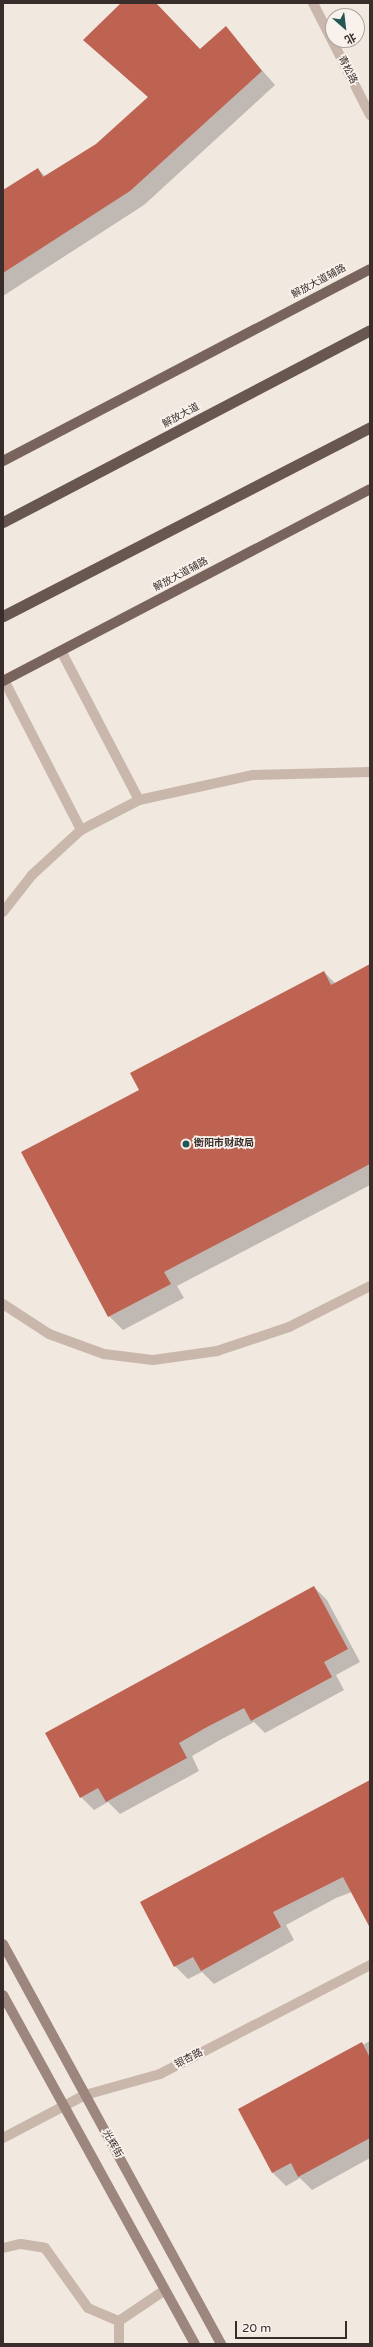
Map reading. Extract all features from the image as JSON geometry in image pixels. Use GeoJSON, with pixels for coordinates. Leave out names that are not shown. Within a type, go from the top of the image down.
{"type":"FeatureCollection","features":[{"type":"Feature","properties":{"kind":"highway","name":"解放大道"},"geometry":{"type":"LineString","coordinates":[[3,522],[370,330]]}},
{"type":"Feature","properties":{"kind":"highway"},"geometry":{"type":"LineString","coordinates":[[3,616],[370,427]]}},
{"type":"Feature","properties":{"kind":"main road","name":"解放大道辅路"},"geometry":{"type":"LineString","coordinates":[[3,461],[370,269]]}},
{"type":"Feature","properties":{"kind":"main road","name":"解放大道辅路"},"geometry":{"type":"LineString","coordinates":[[4,681],[370,489]]}},
{"type":"Feature","properties":{"kind":"main road","name":"光辉街"},"geometry":{"type":"LineString","coordinates":[[3,1944],[221,2344]]}},
{"type":"Feature","properties":{"kind":"main road"},"geometry":{"type":"LineString","coordinates":[[3,1995],[195,2344]]}},
{"type":"Feature","properties":{"kind":"street","name":"青松路"},"geometry":{"type":"LineString","coordinates":[[313,3],[370,115]]}},
{"type":"Feature","properties":{"kind":"street"},"geometry":{"type":"LineString","coordinates":[[61,651],[139,800]]}},
{"type":"Feature","properties":{"kind":"street"},"geometry":{"type":"LineString","coordinates":[[4,681],[81,830]]}},
{"type":"Feature","properties":{"kind":"street"},"geometry":{"type":"LineString","coordinates":[[3,912],[32,875],[81,830],[139,800],[253,775],[370,772]]}},
{"type":"Feature","properties":{"kind":"street"},"geometry":{"type":"LineString","coordinates":[[3,1304],[49,1334],[104,1354],[153,1360],[217,1351],[289,1327],[370,1286]]}},
{"type":"Feature","properties":{"kind":"street","name":"银杏路"},"geometry":{"type":"LineString","coordinates":[[3,2138],[85,2095],[160,2074],[370,1965]]}},
{"type":"Feature","properties":{"kind":"street"},"geometry":{"type":"LineString","coordinates":[[3,2248],[21,2244],[45,2248],[88,2308],[118,2321]]}},
{"type":"Feature","properties":{"kind":"street"},"geometry":{"type":"LineString","coordinates":[[118,2321],[165,2290]]}},
{"type":"Feature","properties":{"kind":"street"},"geometry":{"type":"LineString","coordinates":[[118,2321],[119,2344]]}},
{"type":"Feature","properties":{"kind":"building"},"geometry":{"type":"Polygon","coordinates":[[[121,3],[156,3],[200,49],[226,26],[262,71],[130,191],[3,273],[3,190],[38,168],[43,177],[96,144],[148,97],[83,40],[121,3]]]}},
{"type":"Feature","properties":{"kind":"building"},"geometry":{"type":"Polygon","coordinates":[[[370,964],[370,1164],[164,1272],[171,1284],[108,1317],[21,1152],[139,1090],[130,1073],[324,971],[331,985],[370,964]]]}},
{"type":"Feature","properties":{"kind":"building"},"geometry":{"type":"Polygon","coordinates":[[[314,1586],[348,1649],[324,1662],[332,1677],[251,1721],[244,1708],[207,1727],[179,1743],[187,1758],[106,1802],[98,1788],[80,1798],[45,1733],[314,1586]]]}},
{"type":"Feature","properties":{"kind":"building"},"geometry":{"type":"Polygon","coordinates":[[[370,1780],[370,1928],[343,1877],[273,1912],[281,1927],[201,1971],[193,1957],[174,1967],[140,1902],[370,1780]]]}},
{"type":"Feature","properties":{"kind":"building"},"geometry":{"type":"Polygon","coordinates":[[[362,2042],[370,2058],[370,2138],[298,2177],[291,2163],[272,2173],[238,2109],[362,2042]]]}},
{"type":"Feature","properties":{"kind":"place","name":"衡阳市财政局"},"geometry":{"type":"Point","coordinates":[186,1144]}}]}
